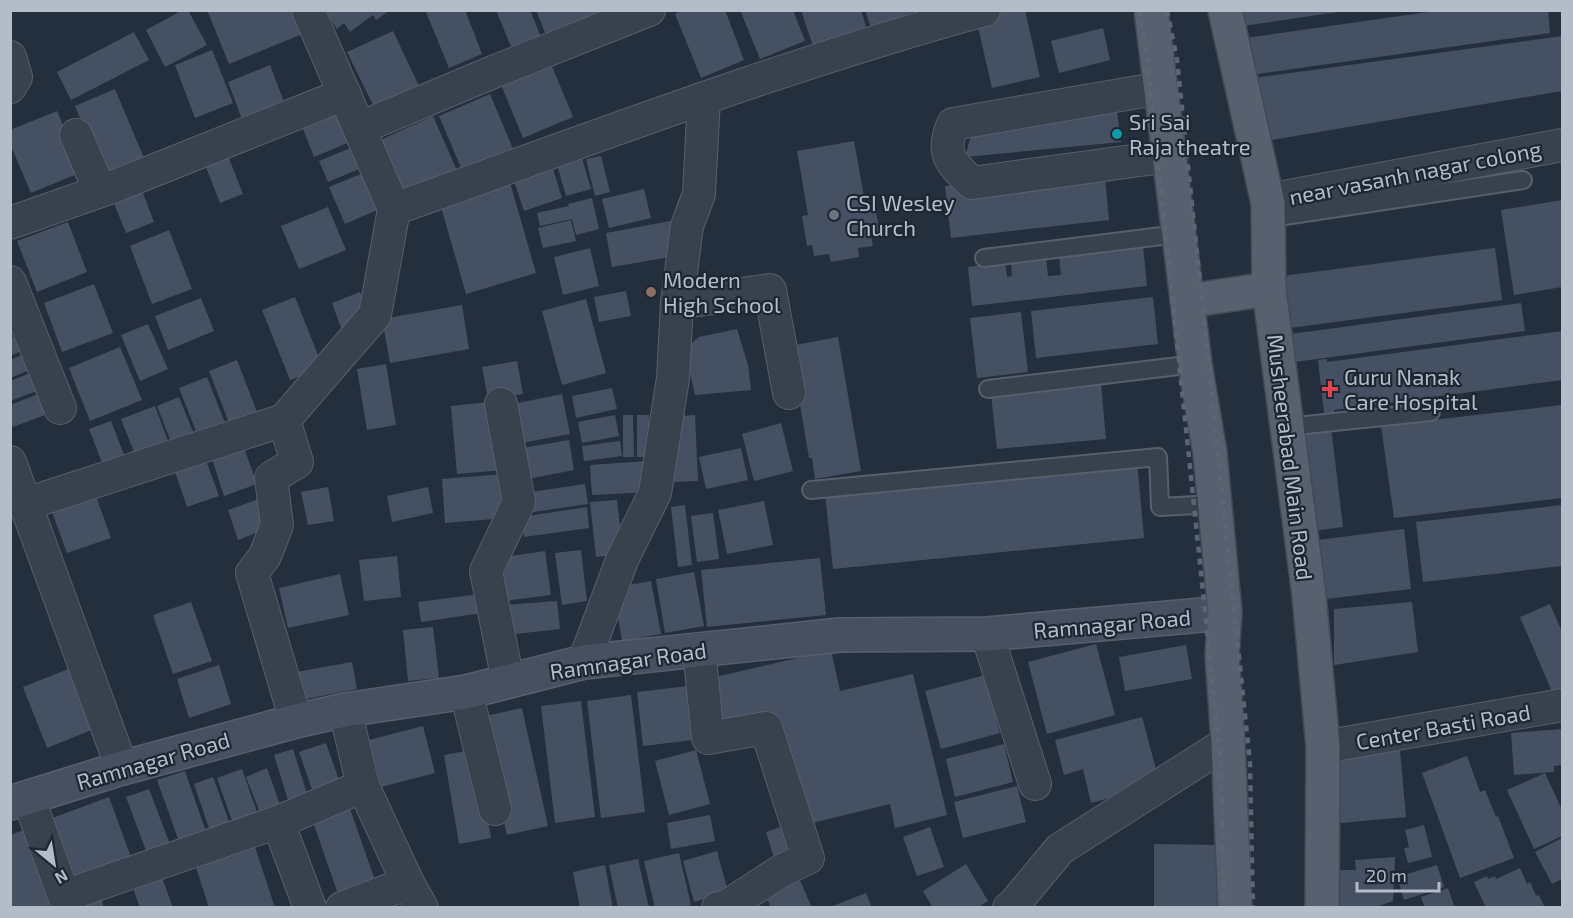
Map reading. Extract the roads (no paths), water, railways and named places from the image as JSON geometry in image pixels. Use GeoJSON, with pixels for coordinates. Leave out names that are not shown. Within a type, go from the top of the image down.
{"type":"FeatureCollection","features":[{"type":"Feature","properties":{"kind":"main road"},"geometry":{"type":"LineString","coordinates":[[1151,10],[1195,364],[1210,453],[1224,613],[1222,655],[1235,908]]}},
{"type":"Feature","properties":{"kind":"main road","name":"Musheerabad Main Road"},"geometry":{"type":"LineString","coordinates":[[1225,10],[1268,201],[1269,289],[1309,595],[1323,747],[1322,908]]}},
{"type":"Feature","properties":{"kind":"main road"},"geometry":{"type":"LineString","coordinates":[[1187,301],[1269,289]]}},
{"type":"Feature","properties":{"kind":"main road","name":"Ramnagar Road"},"geometry":{"type":"LineString","coordinates":[[19,800],[122,768],[296,721],[466,692],[584,662],[840,635],[987,634],[1224,613]]}},
{"type":"Feature","properties":{"kind":"street"},"geometry":{"type":"LineString","coordinates":[[122,768],[16,482],[284,420],[375,315],[394,208],[308,10]]}},
{"type":"Feature","properties":{"kind":"street"},"geometry":{"type":"LineString","coordinates":[[360,128],[649,10]]}},
{"type":"Feature","properties":{"kind":"street"},"geometry":{"type":"LineString","coordinates":[[394,208],[704,98],[888,37],[984,10]]}},
{"type":"Feature","properties":{"kind":"street"},"geometry":{"type":"LineString","coordinates":[[10,57],[16,77],[10,87]]}},
{"type":"Feature","properties":{"kind":"street"},"geometry":{"type":"LineString","coordinates":[[1161,88],[953,124],[946,148],[952,164],[972,183],[1169,156]]}},
{"type":"Feature","properties":{"kind":"street"},"geometry":{"type":"LineString","coordinates":[[10,223],[100,191],[345,94]]}},
{"type":"Feature","properties":{"kind":"street"},"geometry":{"type":"LineString","coordinates":[[584,662],[622,560],[655,493],[673,378],[677,303],[687,226],[699,194],[704,98]]}},
{"type":"Feature","properties":{"kind":"street"},"geometry":{"type":"LineString","coordinates":[[76,135],[100,191]]}},
{"type":"Feature","properties":{"kind":"street","name":"near vasanh nagar colong"},"geometry":{"type":"LineString","coordinates":[[1268,201],[1563,145]]}},
{"type":"Feature","properties":{"kind":"street"},"geometry":{"type":"LineString","coordinates":[[10,282],[60,408]]}},
{"type":"Feature","properties":{"kind":"street"},"geometry":{"type":"LineString","coordinates":[[677,303],[770,290],[789,393]]}},
{"type":"Feature","properties":{"kind":"street"},"geometry":{"type":"LineString","coordinates":[[501,404],[519,502],[486,571],[508,681]]}},
{"type":"Feature","properties":{"kind":"street"},"geometry":{"type":"LineString","coordinates":[[284,420],[297,462],[271,478],[278,525],[265,556],[252,573],[296,721]]}},
{"type":"Feature","properties":{"kind":"street"},"geometry":{"type":"LineString","coordinates":[[987,634],[1035,784]]}},
{"type":"Feature","properties":{"kind":"street"},"geometry":{"type":"LineString","coordinates":[[699,649],[708,738],[766,728],[808,858],[781,871],[727,906],[718,908]]}},
{"type":"Feature","properties":{"kind":"street"},"geometry":{"type":"LineString","coordinates":[[466,692],[495,809]]}},
{"type":"Feature","properties":{"kind":"street","name":"Center Basti Road"},"geometry":{"type":"LineString","coordinates":[[1323,747],[1563,705]]}},
{"type":"Feature","properties":{"kind":"street"},"geometry":{"type":"LineString","coordinates":[[342,908],[415,895],[363,786],[345,711]]}},
{"type":"Feature","properties":{"kind":"street"},"geometry":{"type":"LineString","coordinates":[[1010,908],[1060,849],[1228,742]]}},
{"type":"Feature","properties":{"kind":"street"},"geometry":{"type":"LineString","coordinates":[[19,800],[64,897],[278,822],[363,786]]}},
{"type":"Feature","properties":{"kind":"street"},"geometry":{"type":"LineString","coordinates":[[278,822],[310,908]]}},
{"type":"Feature","properties":{"kind":"lane"},"geometry":{"type":"LineString","coordinates":[[1268,201],[1278,217],[1522,180]]}},
{"type":"Feature","properties":{"kind":"lane"},"geometry":{"type":"LineString","coordinates":[[984,258],[1178,234]]}},
{"type":"Feature","properties":{"kind":"lane"},"geometry":{"type":"LineString","coordinates":[[988,389],[1195,364]]}},
{"type":"Feature","properties":{"kind":"lane"},"geometry":{"type":"LineString","coordinates":[[1286,427],[1431,412]]}},
{"type":"Feature","properties":{"kind":"lane"},"geometry":{"type":"LineString","coordinates":[[811,489],[1158,457],[1160,507],[1214,504]]}},
{"type":"Feature","properties":{"kind":"railway"},"geometry":{"type":"LineString","coordinates":[[1139,10],[1148,64],[1221,765],[1224,908]]}},
{"type":"Feature","properties":{"kind":"railway"},"geometry":{"type":"LineString","coordinates":[[1167,10],[1177,60],[1250,763],[1253,908]]}},
{"type":"Feature","properties":{"kind":"place","name":"Sri Sai Raja theatre"},"geometry":{"type":"Point","coordinates":[1117,134]}},
{"type":"Feature","properties":{"kind":"place","name":"CSI Wesley Church"},"geometry":{"type":"Point","coordinates":[834,215]}},
{"type":"Feature","properties":{"kind":"place","name":"Modern High School"},"geometry":{"type":"Point","coordinates":[651,292]}},
{"type":"Feature","properties":{"kind":"place","name":"Guru Nanak Care Hospital"},"geometry":{"type":"Point","coordinates":[1330,389]}}]}
